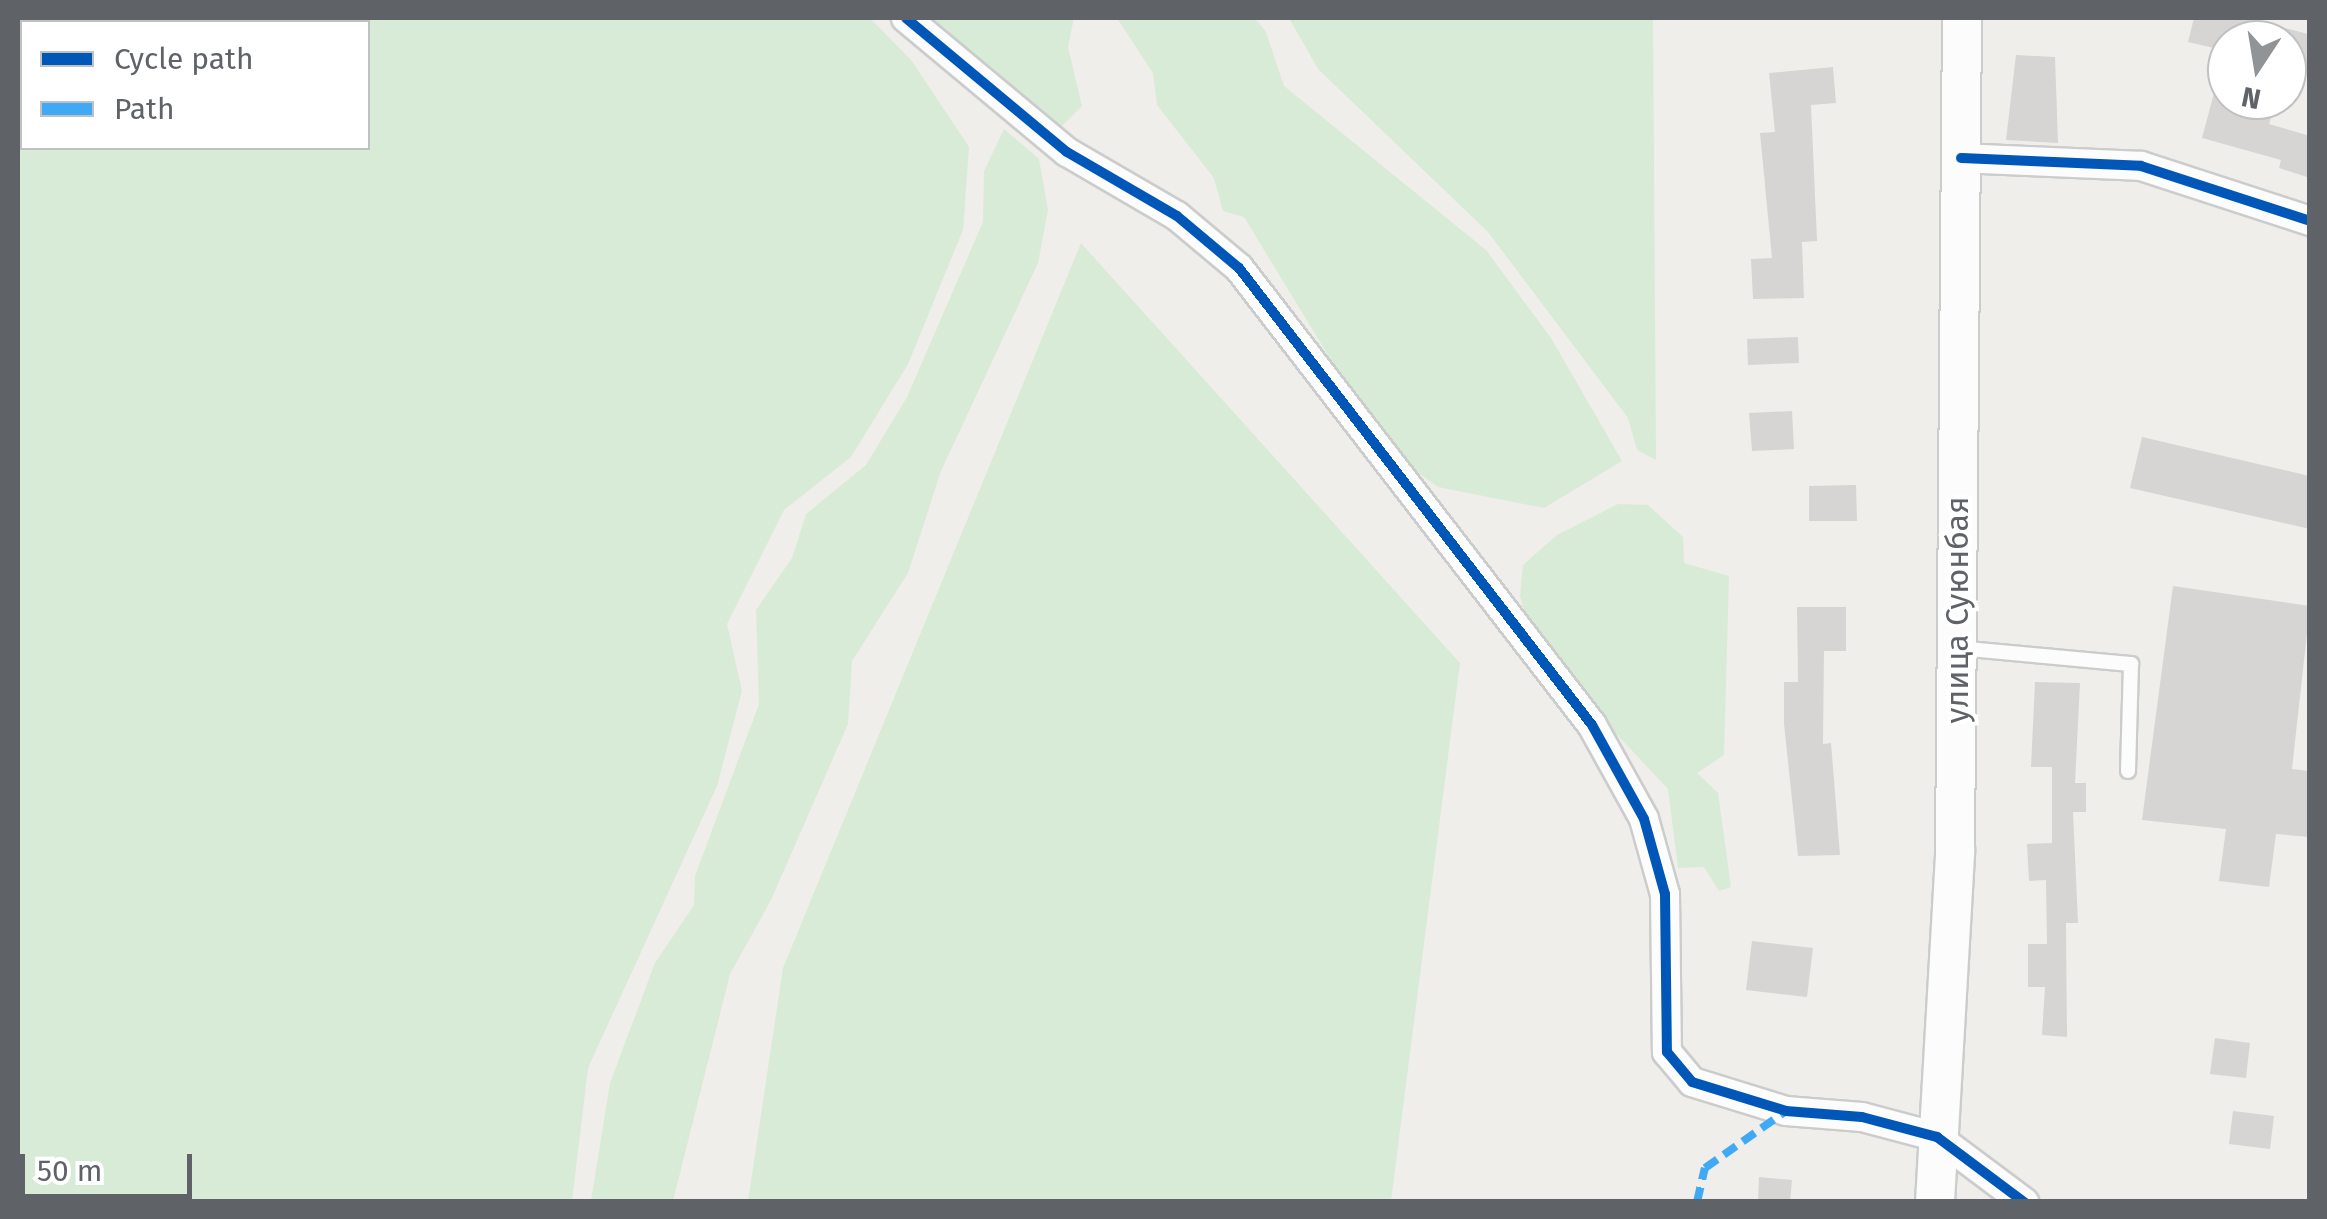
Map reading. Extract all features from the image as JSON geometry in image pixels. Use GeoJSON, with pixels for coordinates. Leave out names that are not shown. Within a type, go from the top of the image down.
{"type":"FeatureCollection","features":[{"type":"Feature","properties":{"kind":"main road","name":"улица Суюнбая"},"geometry":{"type":"LineString","coordinates":[[1935,1202],[1955,852],[1962,18]]}},
{"type":"Feature","properties":{"kind":"street"},"geometry":{"type":"LineString","coordinates":[[906,18],[1067,152],[1177,216],[1239,268],[1592,725],[1644,819],[1665,894],[1667,1052],[1692,1082],[1786,1112],[1862,1117],[1937,1137],[2024,1202]]}},
{"type":"Feature","properties":{"kind":"street"},"geometry":{"type":"LineString","coordinates":[[1961,158],[2141,166],[2310,221]]}},
{"type":"Feature","properties":{"kind":"lane"},"geometry":{"type":"LineString","coordinates":[[1957,648],[2130,664],[2128,771]]}},
{"type":"Feature","properties":{"kind":"green space"},"geometry":{"type":"Polygon","coordinates":[[[18,18],[870,18],[911,60],[969,147],[963,230],[908,364],[851,457],[784,510],[727,624],[742,691],[717,786],[588,1068],[572,1201],[18,1201],[18,18]]]}},
{"type":"Feature","properties":{"kind":"green space"},"geometry":{"type":"Polygon","coordinates":[[[917,18],[1074,18],[1068,47],[1082,106],[1055,133],[917,18]]]}},
{"type":"Feature","properties":{"kind":"green space"},"geometry":{"type":"Polygon","coordinates":[[[1117,18],[1255,18],[1266,32],[1284,86],[1486,250],[1551,338],[1622,461],[1544,508],[1438,487],[1411,467],[1331,360],[1244,217],[1223,211],[1214,178],[1157,105],[1153,73],[1117,18]]]}},
{"type":"Feature","properties":{"kind":"green space"},"geometry":{"type":"Polygon","coordinates":[[[1289,18],[1653,18],[1656,460],[1637,450],[1628,418],[1488,232],[1318,69],[1289,18]]]}},
{"type":"Feature","properties":{"kind":"green space"},"geometry":{"type":"Polygon","coordinates":[[[1004,129],[1039,159],[1048,210],[1038,263],[941,471],[908,573],[852,661],[848,724],[771,900],[730,974],[673,1201],[591,1201],[610,1083],[655,963],[694,905],[695,876],[759,704],[756,610],[792,558],[806,514],[866,465],[907,397],[983,222],[984,171],[1004,129]]]}},
{"type":"Feature","properties":{"kind":"green space"},"geometry":{"type":"Polygon","coordinates":[[[1081,243],[1460,663],[1391,1201],[748,1201],[783,968],[1081,243]]]}},
{"type":"Feature","properties":{"kind":"green space"},"geometry":{"type":"Polygon","coordinates":[[[1618,504],[1648,505],[1683,537],[1684,563],[1729,576],[1724,755],[1697,773],[1718,793],[1731,887],[1719,891],[1704,867],[1678,868],[1668,789],[1533,645],[1520,596],[1523,565],[1557,535],[1618,504]]]}},
{"type":"Feature","properties":{"kind":"building"},"geometry":{"type":"Polygon","coordinates":[[[2194,18],[2255,20],[2207,20],[2207,46],[2188,42],[2194,18]]]}},
{"type":"Feature","properties":{"kind":"building"},"geometry":{"type":"Polygon","coordinates":[[[2307,34],[2308,34],[2310,68],[2307,67],[2307,34]]]}},
{"type":"Feature","properties":{"kind":"building"},"geometry":{"type":"Polygon","coordinates":[[[2016,55],[2055,57],[2058,143],[2006,140],[2016,55]]]}},
{"type":"Feature","properties":{"kind":"building"},"geometry":{"type":"Polygon","coordinates":[[[1833,67],[1836,103],[1811,105],[1817,241],[1802,242],[1804,298],[1753,299],[1751,259],[1772,258],[1760,133],[1775,132],[1769,73],[1833,67]]]}},
{"type":"Feature","properties":{"kind":"building"},"geometry":{"type":"Polygon","coordinates":[[[2207,119],[2270,120],[2269,124],[2310,136],[2310,178],[2279,168],[2281,160],[2202,138],[2207,119]]]}},
{"type":"Feature","properties":{"kind":"building"},"geometry":{"type":"Polygon","coordinates":[[[1798,337],[1799,363],[1748,365],[1747,339],[1798,337]]]}},
{"type":"Feature","properties":{"kind":"building"},"geometry":{"type":"Polygon","coordinates":[[[1792,411],[1794,449],[1752,451],[1749,413],[1792,411]]]}},
{"type":"Feature","properties":{"kind":"building"},"geometry":{"type":"Polygon","coordinates":[[[2142,437],[2310,476],[2310,529],[2130,488],[2142,437]]]}},
{"type":"Feature","properties":{"kind":"building"},"geometry":{"type":"Polygon","coordinates":[[[1856,485],[1857,521],[1809,521],[1809,486],[1856,485]]]}},
{"type":"Feature","properties":{"kind":"building"},"geometry":{"type":"Polygon","coordinates":[[[2173,586],[2310,606],[2292,769],[2310,771],[2310,837],[2276,834],[2269,887],[2219,881],[2226,829],[2142,820],[2173,586]]]}},
{"type":"Feature","properties":{"kind":"building"},"geometry":{"type":"Polygon","coordinates":[[[1797,607],[1846,607],[1846,651],[1824,651],[1823,744],[1831,743],[1840,855],[1798,856],[1784,724],[1784,682],[1798,682],[1797,607]]]}},
{"type":"Feature","properties":{"kind":"building"},"geometry":{"type":"Polygon","coordinates":[[[2035,682],[2080,683],[2075,783],[2086,783],[2086,812],[2073,812],[2078,923],[2066,923],[2067,1037],[2042,1035],[2045,987],[2028,987],[2028,944],[2047,944],[2046,880],[2029,881],[2027,844],[2052,843],[2052,767],[2031,767],[2035,682]]]}},
{"type":"Feature","properties":{"kind":"building"},"geometry":{"type":"Polygon","coordinates":[[[1752,941],[1813,948],[1807,997],[1746,990],[1752,941]]]}},
{"type":"Feature","properties":{"kind":"building"},"geometry":{"type":"Polygon","coordinates":[[[2215,1038],[2250,1043],[2246,1078],[2210,1074],[2215,1038]]]}},
{"type":"Feature","properties":{"kind":"building"},"geometry":{"type":"Polygon","coordinates":[[[2233,1111],[2274,1116],[2270,1149],[2229,1144],[2233,1111]]]}},
{"type":"Feature","properties":{"kind":"building"},"geometry":{"type":"Polygon","coordinates":[[[1759,1177],[1792,1180],[1790,1202],[1758,1202],[1759,1177]]]}},
{"type":"Feature","properties":{"kind":"marked path"},"geometry":{"type":"LineString","coordinates":[[1697,1202],[1705,1168],[1786,1111]]}},
{"type":"Feature","properties":{"kind":"cycle path"},"geometry":{"type":"LineString","coordinates":[[906,18],[1067,152],[1177,216],[1239,268],[1592,725],[1644,819],[1665,894],[1667,1052],[1692,1082],[1786,1111],[1862,1117],[1937,1137],[2024,1202]]}},
{"type":"Feature","properties":{"kind":"cycle path"},"geometry":{"type":"LineString","coordinates":[[1961,158],[2141,166],[2310,221]]}}]}
